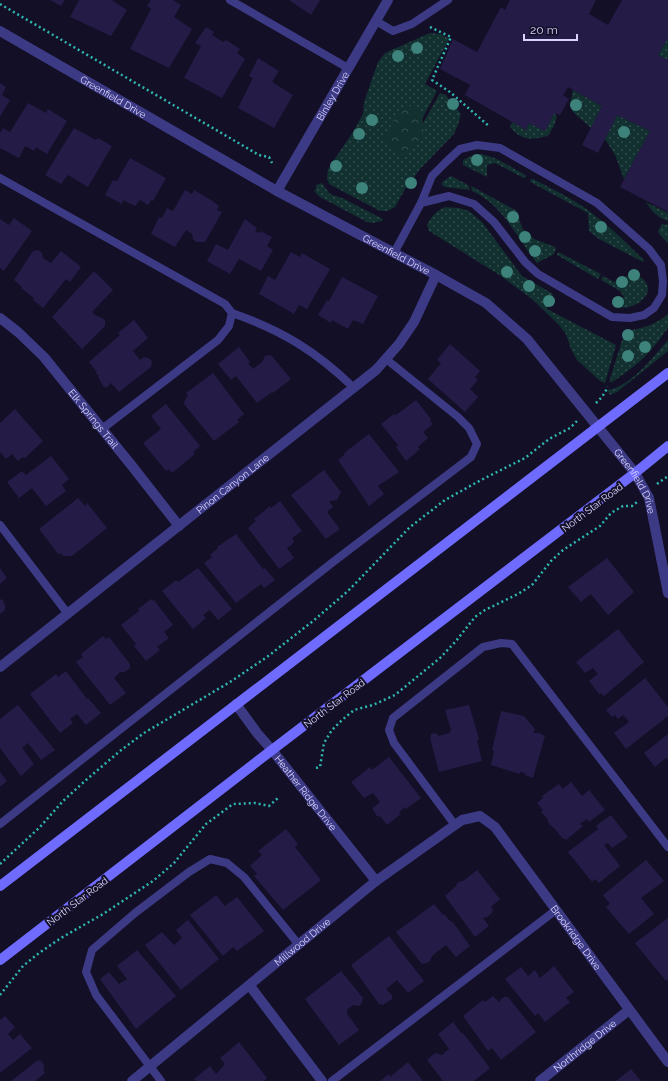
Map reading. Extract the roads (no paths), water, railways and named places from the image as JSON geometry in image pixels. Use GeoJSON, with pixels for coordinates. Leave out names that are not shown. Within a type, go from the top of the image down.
{"type":"FeatureCollection","features":[{"type":"Feature","properties":{"kind":"main road"},"geometry":{"type":"LineString","coordinates":[[0,886],[668,373]]}},
{"type":"Feature","properties":{"kind":"main road","name":"North Star Road"},"geometry":{"type":"LineString","coordinates":[[0,960],[635,473],[668,446]]}},
{"type":"Feature","properties":{"kind":"street","name":"Binley Drive"},"geometry":{"type":"LineString","coordinates":[[277,191],[388,0]]}},
{"type":"Feature","properties":{"kind":"street","name":"Greenfield Drive"},"geometry":{"type":"LineString","coordinates":[[0,31],[277,191],[486,303],[527,340],[635,473],[649,498],[668,593]]}},
{"type":"Feature","properties":{"kind":"street","name":"Pinon Canyon Lane"},"geometry":{"type":"LineString","coordinates":[[0,668],[376,370],[399,344],[414,322],[436,275]]}},
{"type":"Feature","properties":{"kind":"street","name":"Elk Springs Trail"},"geometry":{"type":"LineString","coordinates":[[0,318],[18,332],[44,357],[179,526]]}},
{"type":"Feature","properties":{"kind":"street","name":"Heather Ridge Drive"},"geometry":{"type":"LineString","coordinates":[[236,704],[376,881]]}},
{"type":"Feature","properties":{"kind":"street","name":"Millwood Drive"},"geometry":{"type":"LineString","coordinates":[[132,1081],[250,986],[376,881],[462,820],[480,816]]}},
{"type":"Feature","properties":{"kind":"street","name":"Brookridge Drive"},"geometry":{"type":"LineString","coordinates":[[480,816],[495,827],[668,1062]]}},
{"type":"Feature","properties":{"kind":"street"},"geometry":{"type":"LineString","coordinates":[[250,986],[322,1081]]}},
{"type":"Feature","properties":{"kind":"street","name":"Northridge Drive"},"geometry":{"type":"LineString","coordinates":[[540,1081],[629,1010]]}},
{"type":"Feature","properties":{"kind":"lane"},"geometry":{"type":"LineString","coordinates":[[230,0],[348,68]]}},
{"type":"Feature","properties":{"kind":"lane"},"geometry":{"type":"LineString","coordinates":[[376,21],[393,31],[412,24],[448,0]]}},
{"type":"Feature","properties":{"kind":"lane"},"geometry":{"type":"LineString","coordinates":[[394,253],[421,203],[432,176],[460,149],[477,145],[500,148],[597,202],[650,249],[661,265],[664,281],[662,295],[654,308],[644,315],[630,318],[612,317],[538,274],[524,262],[494,222],[474,204],[449,196],[421,203]]}},
{"type":"Feature","properties":{"kind":"lane"},"geometry":{"type":"LineString","coordinates":[[0,178],[225,304],[232,313],[271,328],[294,340],[317,356],[354,388]]}},
{"type":"Feature","properties":{"kind":"lane"},"geometry":{"type":"LineString","coordinates":[[102,429],[218,340],[229,326],[232,313]]}},
{"type":"Feature","properties":{"kind":"lane"},"geometry":{"type":"LineString","coordinates":[[0,824],[333,562],[471,457],[477,444],[469,428],[458,417],[386,359]]}},
{"type":"Feature","properties":{"kind":"lane"},"geometry":{"type":"LineString","coordinates":[[0,525],[68,614]]}},
{"type":"Feature","properties":{"kind":"lane"},"geometry":{"type":"LineString","coordinates":[[454,825],[394,743],[389,730],[393,718],[482,648],[501,643],[512,644],[668,847]]}},
{"type":"Feature","properties":{"kind":"lane"},"geometry":{"type":"LineString","coordinates":[[160,1081],[96,995],[86,972],[92,950],[135,913],[189,872],[210,859],[227,863],[244,877],[299,945]]}},
{"type":"Feature","properties":{"kind":"lane"},"geometry":{"type":"LineString","coordinates":[[332,1081],[556,910]]}}]}
